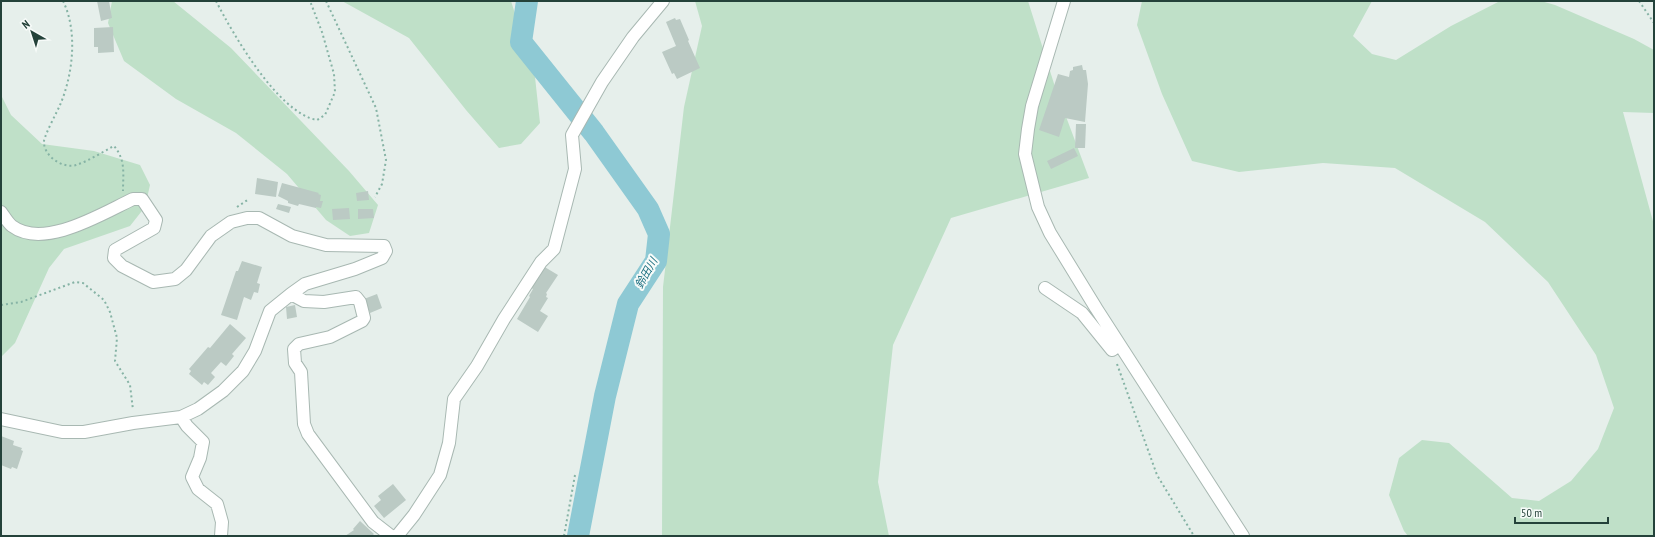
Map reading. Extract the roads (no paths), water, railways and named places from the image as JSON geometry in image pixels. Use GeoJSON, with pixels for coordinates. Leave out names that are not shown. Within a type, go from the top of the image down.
{"type":"FeatureCollection","features":[{"type":"Feature","properties":{"kind":"street"},"geometry":{"type":"LineString","coordinates":[[397,536],[414,515],[440,475],[449,443],[454,399],[477,366],[504,319],[541,262],[554,249],[575,169],[572,136],[602,82],[633,37],[663,1]]}},
{"type":"Feature","properties":{"kind":"street"},"geometry":{"type":"LineString","coordinates":[[1064,1],[1032,106],[1025,154],[1038,207],[1050,233],[1116,348],[1243,536]]}},
{"type":"Feature","properties":{"kind":"street"},"geometry":{"type":"LineString","coordinates":[[1,212],[12,226],[28,233],[53,233],[78,225],[122,204],[133,200],[142,199],[156,220],[154,228],[115,250],[114,258],[122,266],[153,282],[175,279],[186,270],[212,236],[231,222],[248,218],[260,218],[292,236],[326,245],[384,246],[386,251],[382,258],[355,270],[305,284],[270,311],[255,351],[243,371],[223,391],[198,408],[181,417],[135,422],[84,432],[62,432],[1,419]]}},
{"type":"Feature","properties":{"kind":"street"},"geometry":{"type":"LineString","coordinates":[[1045,288],[1082,313],[1116,348]]}},
{"type":"Feature","properties":{"kind":"street"},"geometry":{"type":"LineString","coordinates":[[291,294],[304,301],[324,302],[356,297],[360,302],[364,318],[362,321],[330,337],[299,344],[294,349],[295,363],[301,372],[304,424],[308,434],[373,522],[391,536]]}},
{"type":"Feature","properties":{"kind":"street"},"geometry":{"type":"LineString","coordinates":[[181,417],[203,442],[200,458],[192,477],[198,489],[217,504],[222,522],[222,536]]}},
{"type":"Feature","properties":{"kind":"waterway","name":"鈴田川"},"geometry":{"type":"LineString","coordinates":[[527,1],[521,42],[594,133],[648,209],[659,234],[656,261],[628,304],[605,396],[578,536]]}}]}
